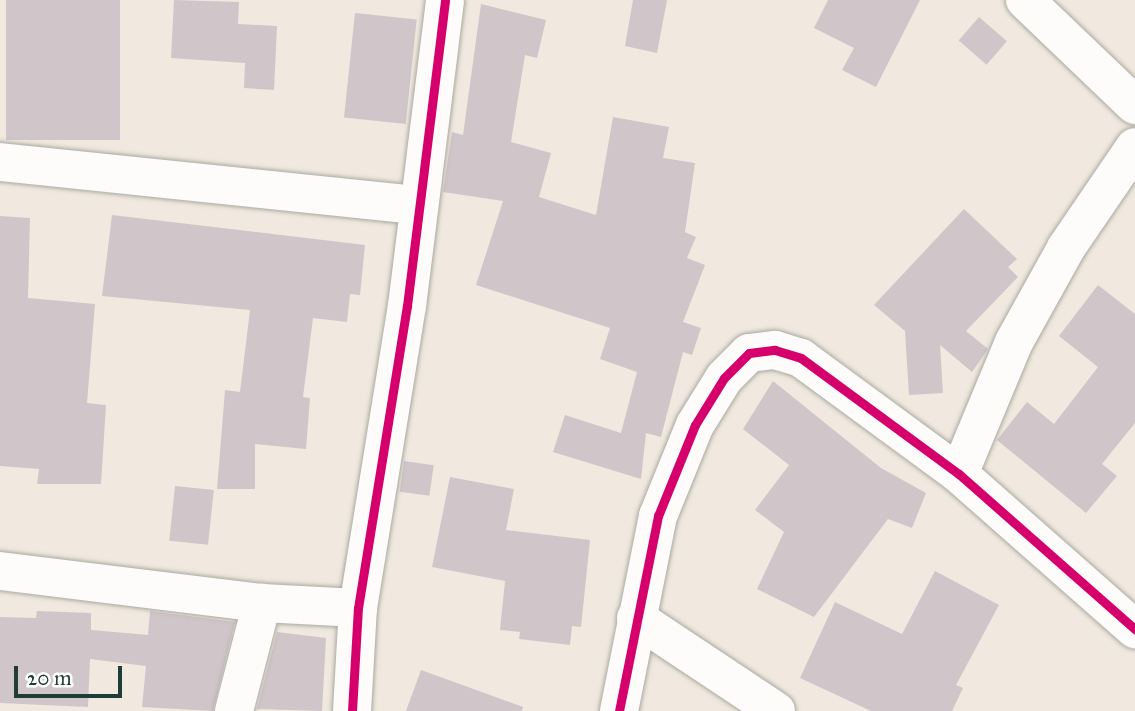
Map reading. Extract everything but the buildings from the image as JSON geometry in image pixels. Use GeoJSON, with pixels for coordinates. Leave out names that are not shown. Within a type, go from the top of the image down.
{"type":"FeatureCollection","features":[{"type":"Feature","properties":{"kind":"street"},"geometry":{"type":"LineString","coordinates":[[352,711],[358,608],[419,205],[445,0]]}},
{"type":"Feature","properties":{"kind":"street"},"geometry":{"type":"LineString","coordinates":[[1025,0],[1135,105]]}},
{"type":"Feature","properties":{"kind":"street"},"geometry":{"type":"LineString","coordinates":[[959,474],[1014,342],[1066,248],[1135,147]]}},
{"type":"Feature","properties":{"kind":"street"},"geometry":{"type":"LineString","coordinates":[[0,162],[419,205]]}},
{"type":"Feature","properties":{"kind":"street"},"geometry":{"type":"LineString","coordinates":[[619,711],[658,516],[695,425],[724,378],[749,353],[775,350],[801,358],[959,474],[1135,629]]}},
{"type":"Feature","properties":{"kind":"street"},"geometry":{"type":"LineString","coordinates":[[0,571],[262,603],[358,608]]}},
{"type":"Feature","properties":{"kind":"street"},"geometry":{"type":"LineString","coordinates":[[234,711],[262,603]]}},
{"type":"Feature","properties":{"kind":"street"},"geometry":{"type":"LineString","coordinates":[[636,618],[776,711]]}},
{"type":"Feature","properties":{"kind":"cycle path"},"geometry":{"type":"LineString","coordinates":[[352,711],[358,608],[407,306],[445,0]]}},
{"type":"Feature","properties":{"kind":"cycle path"},"geometry":{"type":"LineString","coordinates":[[619,711],[658,516],[695,425],[724,378],[749,353],[775,350],[801,358],[959,474],[1135,629]]}}]}
